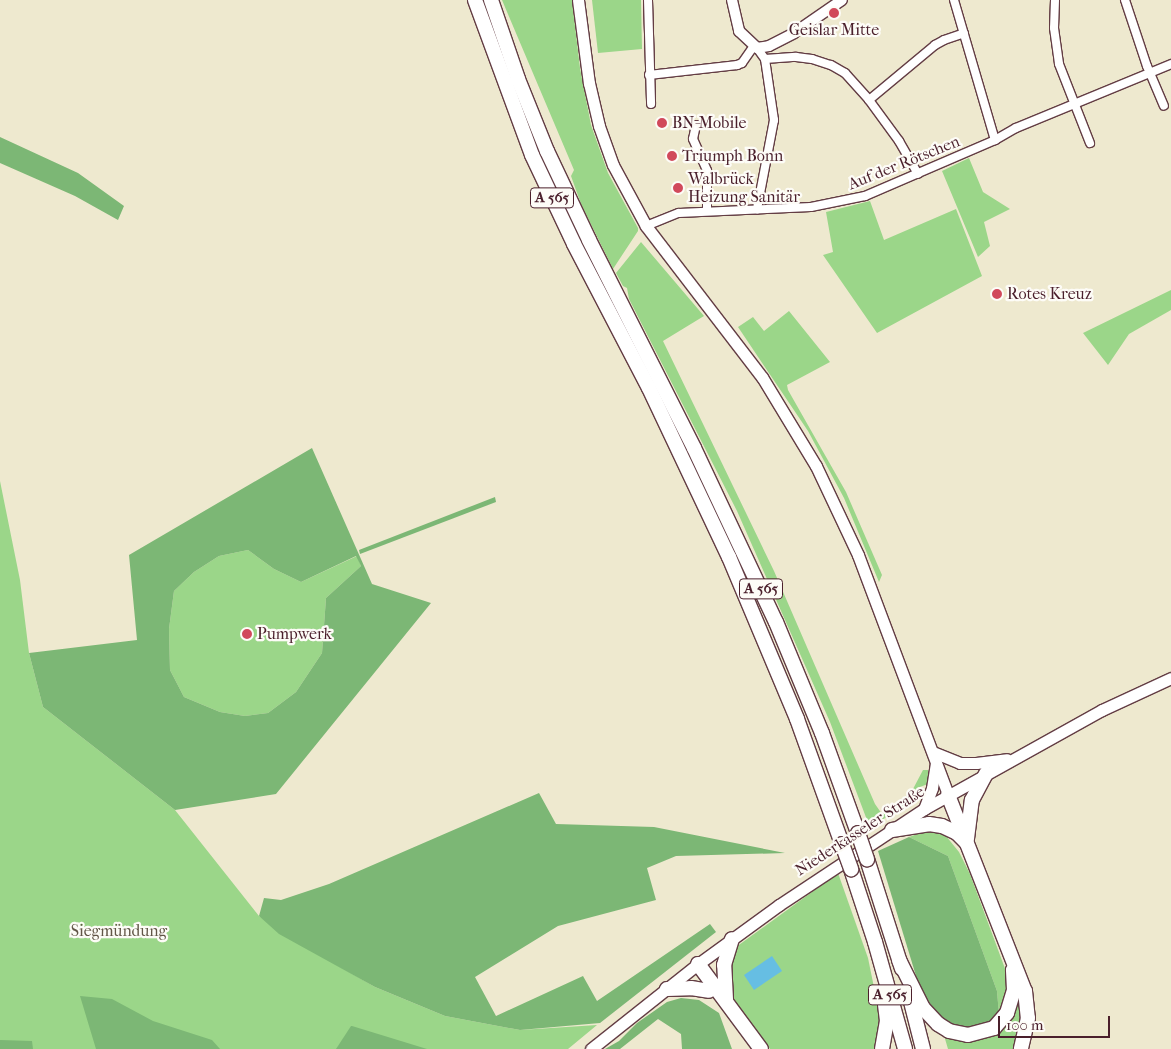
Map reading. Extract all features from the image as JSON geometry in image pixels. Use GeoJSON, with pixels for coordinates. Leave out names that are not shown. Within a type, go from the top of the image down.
{"type":"FeatureCollection","features":[{"type":"Feature","properties":{"kind":"highway","name":"A 565"},"geometry":{"type":"LineString","coordinates":[[475,0],[532,156],[574,244],[649,388],[730,557],[796,719],[842,844],[875,942],[905,1049]]}},
{"type":"Feature","properties":{"kind":"highway","name":"A 565"},"geometry":{"type":"LineString","coordinates":[[491,0],[518,80],[547,151],[589,240],[694,448],[776,622],[822,733],[867,859],[899,960],[924,1049]]}},
{"type":"Feature","properties":{"kind":"highway"},"geometry":{"type":"LineString","coordinates":[[967,842],[972,800],[986,774]]}},
{"type":"Feature","properties":{"kind":"highway"},"geometry":{"type":"LineString","coordinates":[[948,795],[1012,961],[1026,991],[1028,1018],[1021,1049]]}},
{"type":"Feature","properties":{"kind":"highway"},"geometry":{"type":"LineString","coordinates":[[892,830],[928,824],[942,826],[957,833],[967,842]]}},
{"type":"Feature","properties":{"kind":"highway"},"geometry":{"type":"LineString","coordinates":[[726,1000],[724,965],[732,939]]}},
{"type":"Feature","properties":{"kind":"highway"},"geometry":{"type":"LineString","coordinates":[[875,942],[887,1021],[882,1049]]}},
{"type":"Feature","properties":{"kind":"highway"},"geometry":{"type":"LineString","coordinates":[[899,960],[922,1008],[938,1024],[949,1031],[968,1035],[994,1028],[1007,1013],[1014,990],[1012,961]]}},
{"type":"Feature","properties":{"kind":"highway"},"geometry":{"type":"LineString","coordinates":[[695,966],[709,991],[752,1049]]}},
{"type":"Feature","properties":{"kind":"highway"},"geometry":{"type":"LineString","coordinates":[[695,966],[726,1000],[761,1049]]}},
{"type":"Feature","properties":{"kind":"highway"},"geometry":{"type":"LineString","coordinates":[[667,990],[691,988],[709,991]]}},
{"type":"Feature","properties":{"kind":"main road"},"geometry":{"type":"LineString","coordinates":[[578,0],[589,83],[599,126],[614,165],[646,226],[762,377],[816,466],[858,555],[948,795]]}},
{"type":"Feature","properties":{"kind":"main road","name":"Niederkasseler Straße"},"geometry":{"type":"LineString","coordinates":[[591,1049],[695,966],[826,871],[948,795],[1102,710],[1171,678]]}},
{"type":"Feature","properties":{"kind":"main road"},"geometry":{"type":"LineString","coordinates":[[935,757],[960,763],[1016,758]]}},
{"type":"Feature","properties":{"kind":"main road"},"geometry":{"type":"LineString","coordinates":[[924,809],[932,788],[935,757]]}},
{"type":"Feature","properties":{"kind":"street"},"geometry":{"type":"LineString","coordinates":[[648,0],[651,104]]}},
{"type":"Feature","properties":{"kind":"street"},"geometry":{"type":"LineString","coordinates":[[732,0],[739,31],[765,59],[774,120],[757,209]]}},
{"type":"Feature","properties":{"kind":"street"},"geometry":{"type":"LineString","coordinates":[[649,75],[737,65],[742,63],[755,47],[769,46],[794,33],[842,0]]}},
{"type":"Feature","properties":{"kind":"street"},"geometry":{"type":"LineString","coordinates":[[954,0],[995,140]]}},
{"type":"Feature","properties":{"kind":"street"},"geometry":{"type":"LineString","coordinates":[[1055,0],[1055,46],[1064,80],[1090,143]]}},
{"type":"Feature","properties":{"kind":"street"},"geometry":{"type":"LineString","coordinates":[[1125,0],[1164,106]]}},
{"type":"Feature","properties":{"kind":"street"},"geometry":{"type":"LineString","coordinates":[[869,100],[935,45],[964,33]]}},
{"type":"Feature","properties":{"kind":"street"},"geometry":{"type":"LineString","coordinates":[[765,59],[796,57],[831,65],[846,73],[869,100],[904,148],[918,174]]}},
{"type":"Feature","properties":{"kind":"street","name":"Auf der Rötschen"},"geometry":{"type":"LineString","coordinates":[[646,226],[679,213],[708,210],[801,208],[836,203],[865,196],[995,140],[1016,128],[1171,64]]}},
{"type":"Feature","properties":{"kind":"street"},"geometry":{"type":"LineString","coordinates":[[696,125],[692,138],[707,171],[708,210]]}},
{"type":"Feature","properties":{"kind":"green space"},"geometry":{"type":"Polygon","coordinates":[[[502,0],[572,0],[580,68],[591,125],[608,173],[638,228],[638,231],[613,269],[581,204],[571,176],[574,170],[502,0]]]}},
{"type":"Feature","properties":{"kind":"green space"},"geometry":{"type":"Polygon","coordinates":[[[592,0],[641,0],[642,49],[598,53],[592,0]]]}},
{"type":"Feature","properties":{"kind":"green space"},"geometry":{"type":"Polygon","coordinates":[[[0,137],[78,173],[124,206],[118,220],[75,196],[0,163],[0,137]]]}},
{"type":"Feature","properties":{"kind":"green space"},"geometry":{"type":"Polygon","coordinates":[[[969,158],[983,192],[1010,209],[984,222],[990,246],[978,257],[942,171],[969,158]]]}},
{"type":"Feature","properties":{"kind":"green space"},"geometry":{"type":"Polygon","coordinates":[[[870,201],[884,240],[956,209],[982,276],[877,333],[823,255],[833,252],[826,212],[870,201]]]}},
{"type":"Feature","properties":{"kind":"green space"},"geometry":{"type":"Polygon","coordinates":[[[641,242],[704,316],[663,341],[774,571],[875,804],[882,814],[902,801],[913,789],[923,770],[928,770],[928,784],[917,788],[909,802],[870,828],[830,722],[737,511],[629,299],[627,288],[623,286],[616,273],[641,242]]]}},
{"type":"Feature","properties":{"kind":"green space"},"geometry":{"type":"Polygon","coordinates":[[[1171,290],[1171,310],[1129,334],[1108,365],[1083,333],[1171,290]]]}},
{"type":"Feature","properties":{"kind":"green space"},"geometry":{"type":"Polygon","coordinates":[[[789,311],[830,362],[787,385],[788,390],[846,492],[882,575],[879,582],[844,498],[808,431],[738,327],[753,317],[764,331],[789,311]]]}},
{"type":"Feature","properties":{"kind":"green space"},"geometry":{"type":"Polygon","coordinates":[[[312,448],[372,584],[431,603],[276,794],[175,810],[43,707],[29,653],[137,640],[129,555],[312,448]],[[248,550],[219,556],[194,572],[174,591],[169,629],[170,670],[184,697],[220,712],[245,716],[268,713],[296,692],[322,653],[326,598],[361,566],[356,556],[301,582],[274,569],[248,550]]]}},
{"type":"Feature","properties":{"kind":"green space","name":"Siegmündung"},"geometry":{"type":"Polygon","coordinates":[[[0,481],[20,580],[29,653],[43,707],[175,810],[259,916],[314,952],[375,987],[445,1016],[520,1030],[597,1025],[568,1049],[0,1049],[0,481]]]}},
{"type":"Feature","properties":{"kind":"green space"},"geometry":{"type":"Polygon","coordinates":[[[495,497],[496,502],[360,554],[359,550],[495,497]]]}},
{"type":"Feature","properties":{"kind":"green space"},"geometry":{"type":"Polygon","coordinates":[[[248,550],[274,569],[301,582],[357,556],[361,566],[326,598],[322,653],[296,692],[268,713],[245,716],[220,712],[184,697],[170,670],[169,629],[174,591],[194,572],[219,556],[248,550]]]}},
{"type":"Feature","properties":{"kind":"green space"},"geometry":{"type":"Polygon","coordinates":[[[539,793],[556,824],[654,827],[785,853],[676,856],[647,868],[656,900],[558,926],[475,977],[496,1016],[583,976],[597,1001],[710,924],[716,932],[600,1023],[520,1030],[445,1016],[375,987],[279,934],[259,916],[264,898],[281,900],[329,884],[539,793]]]}},
{"type":"Feature","properties":{"kind":"green space"},"geometry":{"type":"Polygon","coordinates":[[[923,832],[938,833],[946,836],[959,852],[970,874],[1007,974],[1009,987],[1006,1002],[999,1015],[997,991],[948,856],[909,837],[923,832]]]}},
{"type":"Feature","properties":{"kind":"green space"},"geometry":{"type":"Polygon","coordinates":[[[909,837],[948,856],[997,991],[999,1015],[981,1028],[957,1027],[937,1014],[920,989],[878,851],[909,837]]]}},
{"type":"Feature","properties":{"kind":"green space"},"geometry":{"type":"Polygon","coordinates":[[[838,873],[868,958],[879,1012],[879,1038],[876,1049],[770,1049],[740,1010],[729,990],[727,978],[736,947],[838,873]]]}},
{"type":"Feature","properties":{"kind":"green space"},"geometry":{"type":"Polygon","coordinates":[[[80,996],[112,999],[153,1021],[212,1040],[220,1049],[96,1049],[80,996]]]}},
{"type":"Feature","properties":{"kind":"green space"},"geometry":{"type":"Polygon","coordinates":[[[1019,996],[1021,1018],[1013,1049],[948,1049],[943,1032],[983,1036],[1019,996]]]}},
{"type":"Feature","properties":{"kind":"green space"},"geometry":{"type":"Polygon","coordinates":[[[681,998],[699,1000],[719,1013],[732,1049],[682,1049],[681,1034],[658,1019],[620,1049],[605,1049],[619,1041],[637,1023],[667,1002],[681,998]]]}},
{"type":"Feature","properties":{"kind":"green space"},"geometry":{"type":"Polygon","coordinates":[[[352,1026],[427,1049],[336,1049],[352,1026]]]}},
{"type":"Feature","properties":{"kind":"green space"},"geometry":{"type":"Polygon","coordinates":[[[0,1040],[32,1041],[33,1049],[0,1049],[0,1040]]]}},
{"type":"Feature","properties":{"kind":"water"},"geometry":{"type":"Polygon","coordinates":[[[772,956],[782,971],[754,990],[744,975],[772,956]]]}},
{"type":"Feature","properties":{"kind":"place","name":"Geislar Mitte"},"geometry":{"type":"Point","coordinates":[834,13]}},
{"type":"Feature","properties":{"kind":"place","name":"BN-Mobile"},"geometry":{"type":"Point","coordinates":[662,123]}},
{"type":"Feature","properties":{"kind":"place","name":"Triumph Bonn"},"geometry":{"type":"Point","coordinates":[672,156]}},
{"type":"Feature","properties":{"kind":"place","name":"Walbrück Heizung Sanitär"},"geometry":{"type":"Point","coordinates":[678,188]}},
{"type":"Feature","properties":{"kind":"place","name":"Rotes Kreuz"},"geometry":{"type":"Point","coordinates":[997,294]}},
{"type":"Feature","properties":{"kind":"place","name":"Pumpwerk"},"geometry":{"type":"Point","coordinates":[247,634]}}]}
